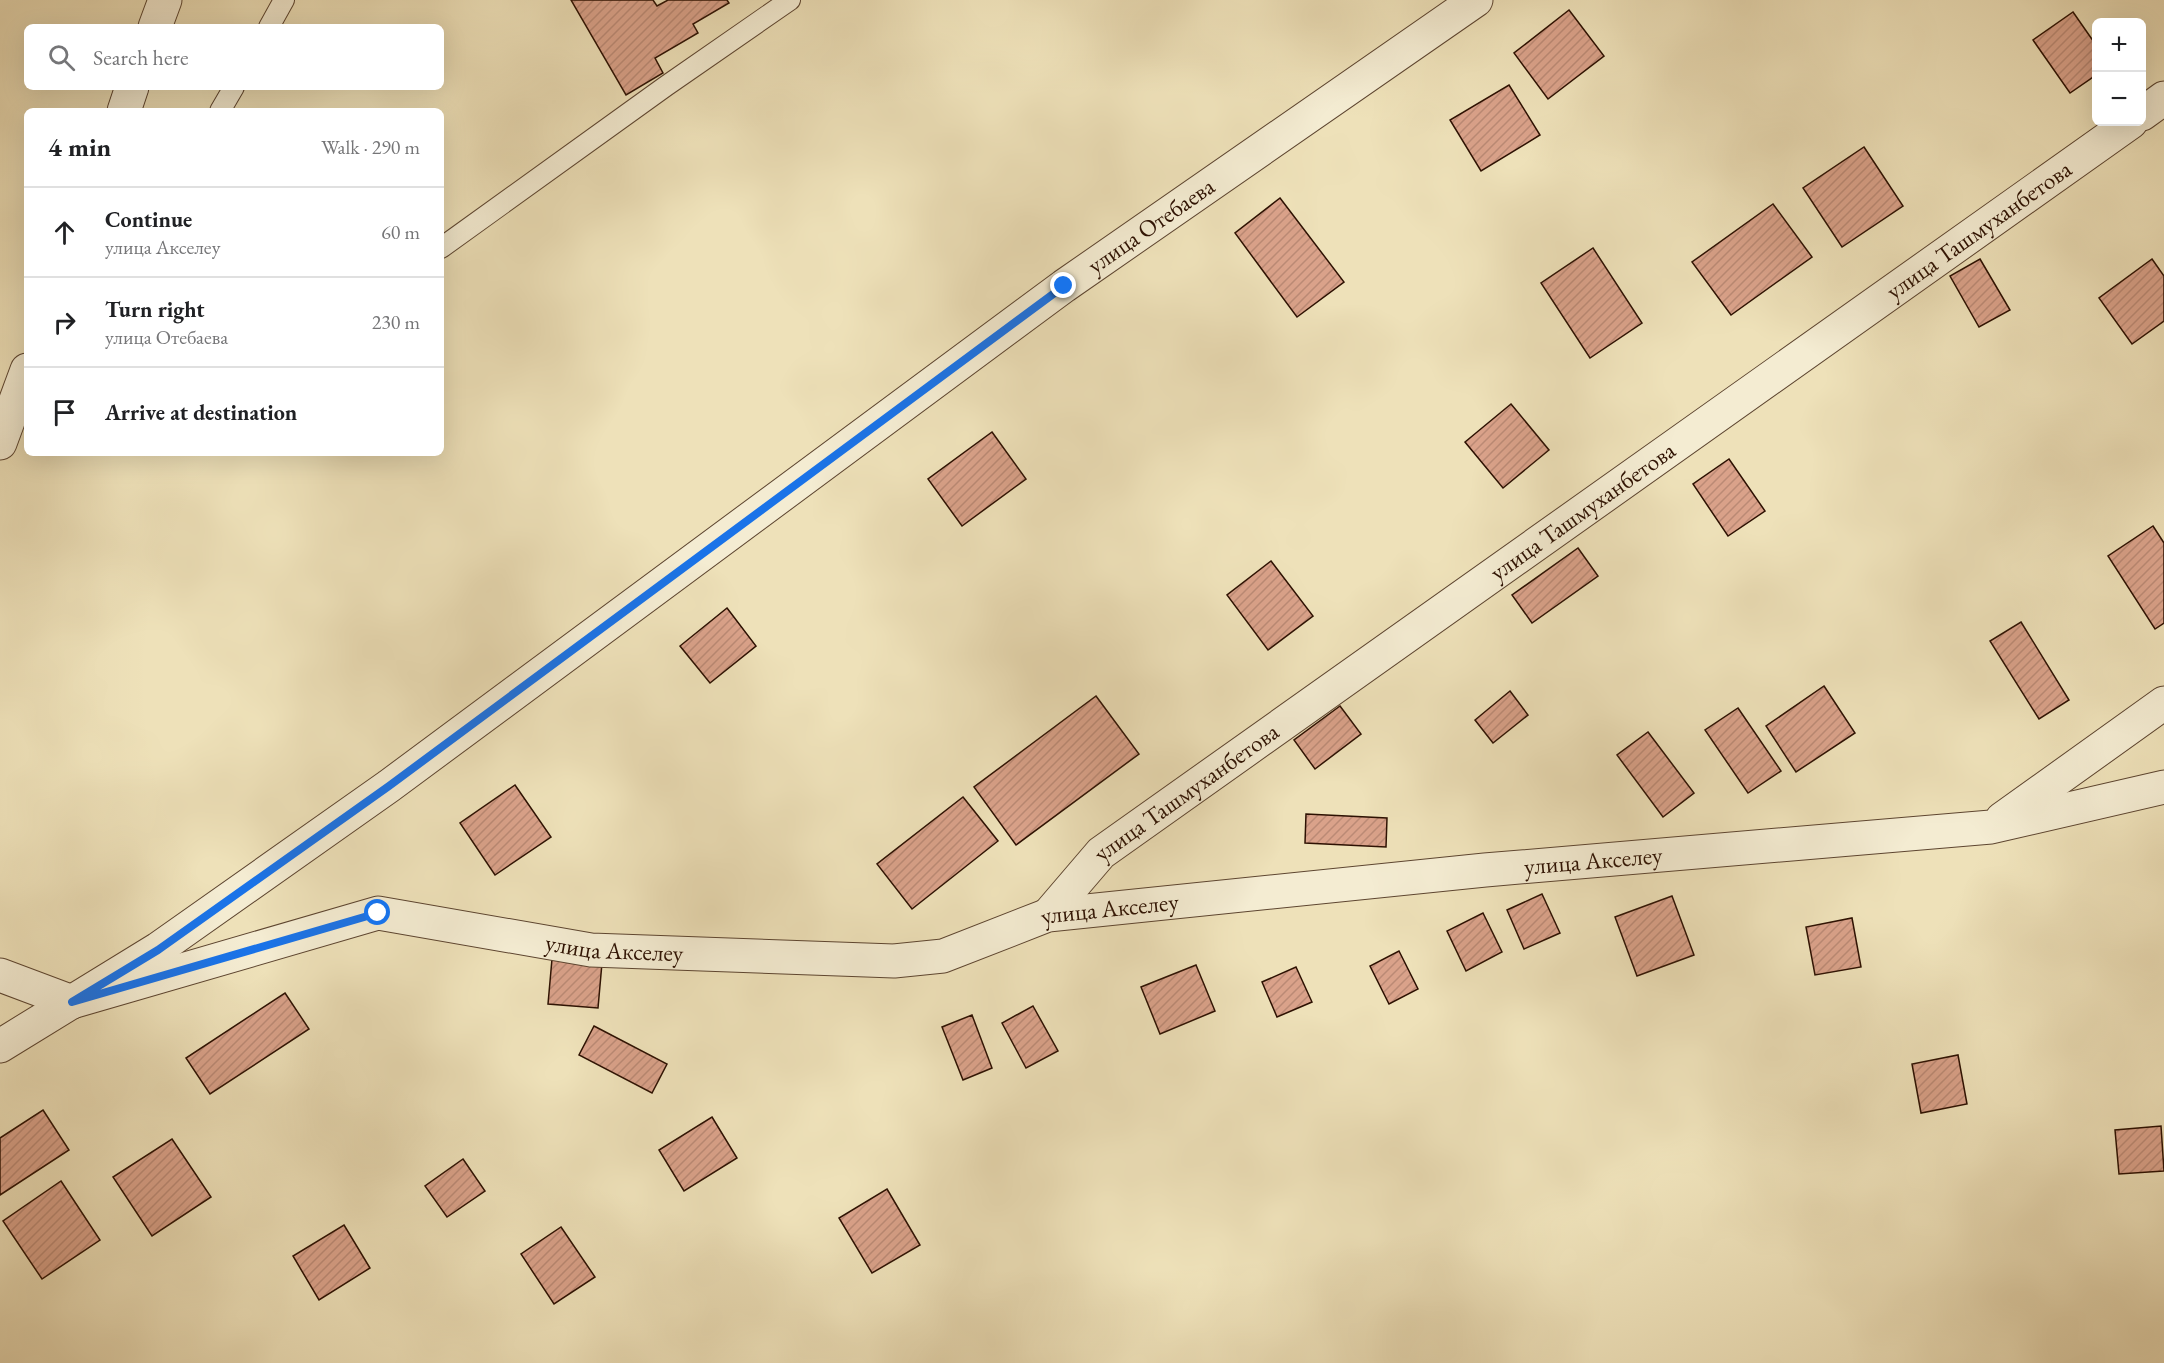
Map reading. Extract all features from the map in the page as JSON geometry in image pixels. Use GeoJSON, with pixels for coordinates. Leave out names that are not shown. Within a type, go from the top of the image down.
{"type":"FeatureCollection","features":[{"type":"Feature","properties":{"kind":"street"},"geometry":{"type":"LineString","coordinates":[[156,24],[165,0]]}},
{"type":"Feature","properties":{"kind":"street","name":"улица Отебаева"},"geometry":{"type":"LineString","coordinates":[[72,1002],[158,950],[389,786],[1064,286],[1476,0]]}},
{"type":"Feature","properties":{"kind":"street"},"geometry":{"type":"LineString","coordinates":[[125,108],[131,90]]}},
{"type":"Feature","properties":{"kind":"street"},"geometry":{"type":"LineString","coordinates":[[2146,111],[2164,98]]}},
{"type":"Feature","properties":{"kind":"street","name":"улица Ташмуханбетова"},"geometry":{"type":"LineString","coordinates":[[1048,915],[1101,853],[2125,126]]}},
{"type":"Feature","properties":{"kind":"street"},"geometry":{"type":"LineString","coordinates":[[0,443],[24,378]]}},
{"type":"Feature","properties":{"kind":"street"},"geometry":{"type":"LineString","coordinates":[[1991,827],[2164,703]]}},
{"type":"Feature","properties":{"kind":"street","name":"улица Акселеу"},"geometry":{"type":"LineString","coordinates":[[72,1002],[378,913],[591,950],[894,961],[943,956],[1048,915],[1485,870],[1991,827],[2164,787]]}},
{"type":"Feature","properties":{"kind":"street"},"geometry":{"type":"LineString","coordinates":[[0,975],[72,1002]]}},
{"type":"Feature","properties":{"kind":"street"},"geometry":{"type":"LineString","coordinates":[[0,1046],[72,1002]]}},
{"type":"Feature","properties":{"kind":"lane"},"geometry":{"type":"LineString","coordinates":[[271,24],[284,0]]}},
{"type":"Feature","properties":{"kind":"lane"},"geometry":{"type":"LineString","coordinates":[[444,246],[790,0]]}},
{"type":"Feature","properties":{"kind":"lane"},"geometry":{"type":"LineString","coordinates":[[222,108],[232,90]]}},
{"type":"Feature","properties":{"kind":"building"},"geometry":{"type":"Polygon","coordinates":[[[571,0],[653,0],[657,6],[668,0],[727,0],[729,3],[693,24],[698,33],[655,58],[663,73],[626,95],[571,0]]]}},
{"type":"Feature","properties":{"kind":"building"},"geometry":{"type":"Polygon","coordinates":[[[1569,10],[1604,56],[1548,99],[1514,53],[1569,10]]]}},
{"type":"Feature","properties":{"kind":"building"},"geometry":{"type":"Polygon","coordinates":[[[2073,12],[2092,39],[2092,78],[2070,93],[2033,40],[2073,12]]]}},
{"type":"Feature","properties":{"kind":"building"},"geometry":{"type":"Polygon","coordinates":[[[1509,85],[1540,135],[1481,171],[1450,120],[1509,85]]]}},
{"type":"Feature","properties":{"kind":"building"},"geometry":{"type":"Polygon","coordinates":[[[1864,147],[1903,206],[1842,247],[1803,188],[1864,147]]]}},
{"type":"Feature","properties":{"kind":"building"},"geometry":{"type":"Polygon","coordinates":[[[1280,198],[1344,282],[1297,317],[1235,233],[1280,198]]]}},
{"type":"Feature","properties":{"kind":"building"},"geometry":{"type":"Polygon","coordinates":[[[1773,204],[1812,257],[1731,315],[1692,262],[1773,204]]]}},
{"type":"Feature","properties":{"kind":"building"},"geometry":{"type":"Polygon","coordinates":[[[1593,248],[1642,323],[1590,358],[1541,283],[1593,248]]]}},
{"type":"Feature","properties":{"kind":"building"},"geometry":{"type":"Polygon","coordinates":[[[1980,259],[2010,310],[1979,327],[1950,276],[1980,259]]]}},
{"type":"Feature","properties":{"kind":"building"},"geometry":{"type":"Polygon","coordinates":[[[2152,259],[2164,276],[2164,321],[2132,344],[2099,298],[2152,259]]]}},
{"type":"Feature","properties":{"kind":"building"},"geometry":{"type":"Polygon","coordinates":[[[1511,404],[1549,450],[1503,488],[1465,442],[1511,404]]]}},
{"type":"Feature","properties":{"kind":"building"},"geometry":{"type":"Polygon","coordinates":[[[992,432],[1026,479],[962,526],[928,479],[992,432]]]}},
{"type":"Feature","properties":{"kind":"building"},"geometry":{"type":"Polygon","coordinates":[[[1729,459],[1765,511],[1728,536],[1693,484],[1729,459]]]}},
{"type":"Feature","properties":{"kind":"building"},"geometry":{"type":"Polygon","coordinates":[[[2153,526],[2164,543],[2164,623],[2155,629],[2108,556],[2153,526]]]}},
{"type":"Feature","properties":{"kind":"building"},"geometry":{"type":"Polygon","coordinates":[[[1578,548],[1598,576],[1532,623],[1512,595],[1578,548]]]}},
{"type":"Feature","properties":{"kind":"building"},"geometry":{"type":"Polygon","coordinates":[[[1271,561],[1313,616],[1268,650],[1227,595],[1271,561]]]}},
{"type":"Feature","properties":{"kind":"building"},"geometry":{"type":"Polygon","coordinates":[[[727,608],[756,646],[710,683],[680,646],[727,608]]]}},
{"type":"Feature","properties":{"kind":"building"},"geometry":{"type":"Polygon","coordinates":[[[2021,622],[2069,700],[2039,719],[1990,641],[2021,622]]]}},
{"type":"Feature","properties":{"kind":"building"},"geometry":{"type":"Polygon","coordinates":[[[1824,686],[1855,733],[1796,772],[1766,726],[1824,686]]]}},
{"type":"Feature","properties":{"kind":"building"},"geometry":{"type":"Polygon","coordinates":[[[1510,691],[1528,715],[1493,743],[1475,720],[1510,691]]]}},
{"type":"Feature","properties":{"kind":"building"},"geometry":{"type":"Polygon","coordinates":[[[1096,696],[1139,754],[1016,845],[974,787],[1096,696]]]}},
{"type":"Feature","properties":{"kind":"building"},"geometry":{"type":"Polygon","coordinates":[[[1340,706],[1361,734],[1315,769],[1294,740],[1340,706]]]}},
{"type":"Feature","properties":{"kind":"building"},"geometry":{"type":"Polygon","coordinates":[[[1738,708],[1781,771],[1748,793],[1705,730],[1738,708]]]}},
{"type":"Feature","properties":{"kind":"building"},"geometry":{"type":"Polygon","coordinates":[[[1648,732],[1694,793],[1663,817],[1617,755],[1648,732]]]}},
{"type":"Feature","properties":{"kind":"building"},"geometry":{"type":"Polygon","coordinates":[[[515,785],[551,837],[495,875],[460,823],[515,785]]]}},
{"type":"Feature","properties":{"kind":"building"},"geometry":{"type":"Polygon","coordinates":[[[963,797],[998,841],[912,909],[877,864],[963,797]]]}},
{"type":"Feature","properties":{"kind":"building"},"geometry":{"type":"Polygon","coordinates":[[[1306,814],[1387,818],[1386,847],[1305,843],[1306,814]]]}},
{"type":"Feature","properties":{"kind":"building"},"geometry":{"type":"Polygon","coordinates":[[[1542,894],[1560,933],[1524,949],[1507,910],[1542,894]]]}},
{"type":"Feature","properties":{"kind":"building"},"geometry":{"type":"Polygon","coordinates":[[[1672,896],[1694,955],[1637,976],[1615,917],[1672,896]]]}},
{"type":"Feature","properties":{"kind":"building"},"geometry":{"type":"Polygon","coordinates":[[[1483,913],[1502,952],[1466,971],[1447,931],[1483,913]]]}},
{"type":"Feature","properties":{"kind":"building"},"geometry":{"type":"Polygon","coordinates":[[[1852,918],[1861,967],[1815,975],[1806,927],[1852,918]]]}},
{"type":"Feature","properties":{"kind":"building"},"geometry":{"type":"Polygon","coordinates":[[[1399,951],[1418,989],[1389,1004],[1370,966],[1399,951]]]}},
{"type":"Feature","properties":{"kind":"building"},"geometry":{"type":"Polygon","coordinates":[[[552,959],[602,963],[598,1008],[548,1004],[552,959]]]}},
{"type":"Feature","properties":{"kind":"building"},"geometry":{"type":"Polygon","coordinates":[[[1196,965],[1215,1011],[1160,1034],[1141,987],[1196,965]]]}},
{"type":"Feature","properties":{"kind":"building"},"geometry":{"type":"Polygon","coordinates":[[[1296,967],[1312,1002],[1277,1017],[1262,982],[1296,967]]]}},
{"type":"Feature","properties":{"kind":"building"},"geometry":{"type":"Polygon","coordinates":[[[285,993],[309,1029],[210,1094],[186,1058],[285,993]]]}},
{"type":"Feature","properties":{"kind":"building"},"geometry":{"type":"Polygon","coordinates":[[[1033,1006],[1058,1051],[1026,1068],[1002,1023],[1033,1006]]]}},
{"type":"Feature","properties":{"kind":"building"},"geometry":{"type":"Polygon","coordinates":[[[972,1015],[992,1068],[963,1080],[942,1027],[972,1015]]]}},
{"type":"Feature","properties":{"kind":"building"},"geometry":{"type":"Polygon","coordinates":[[[594,1026],[667,1064],[652,1093],[579,1055],[594,1026]]]}},
{"type":"Feature","properties":{"kind":"building"},"geometry":{"type":"Polygon","coordinates":[[[1958,1055],[1967,1104],[1921,1113],[1912,1064],[1958,1055]]]}},
{"type":"Feature","properties":{"kind":"building"},"geometry":{"type":"Polygon","coordinates":[[[43,1110],[69,1150],[0,1195],[0,1138],[43,1110]]]}},
{"type":"Feature","properties":{"kind":"building"},"geometry":{"type":"Polygon","coordinates":[[[712,1117],[737,1158],[684,1191],[659,1150],[712,1117]]]}},
{"type":"Feature","properties":{"kind":"building"},"geometry":{"type":"Polygon","coordinates":[[[2161,1126],[2164,1171],[2119,1174],[2115,1130],[2161,1126]]]}},
{"type":"Feature","properties":{"kind":"building"},"geometry":{"type":"Polygon","coordinates":[[[172,1139],[211,1197],[152,1236],[113,1177],[172,1139]]]}},
{"type":"Feature","properties":{"kind":"building"},"geometry":{"type":"Polygon","coordinates":[[[463,1159],[485,1191],[447,1217],[425,1186],[463,1159]]]}},
{"type":"Feature","properties":{"kind":"building"},"geometry":{"type":"Polygon","coordinates":[[[61,1181],[100,1240],[42,1279],[3,1221],[61,1181]]]}},
{"type":"Feature","properties":{"kind":"building"},"geometry":{"type":"Polygon","coordinates":[[[887,1189],[920,1245],[872,1273],[839,1218],[887,1189]]]}},
{"type":"Feature","properties":{"kind":"building"},"geometry":{"type":"Polygon","coordinates":[[[344,1225],[370,1268],[319,1300],[293,1256],[344,1225]]]}},
{"type":"Feature","properties":{"kind":"building"},"geometry":{"type":"Polygon","coordinates":[[[561,1227],[595,1277],[554,1304],[521,1254],[561,1227]]]}},
{"type":"Feature","properties":{"kind":"route"},"geometry":{"type":"LineString","coordinates":[[378,913],[72,1002],[158,950],[389,786],[1064,286]]}}]}
